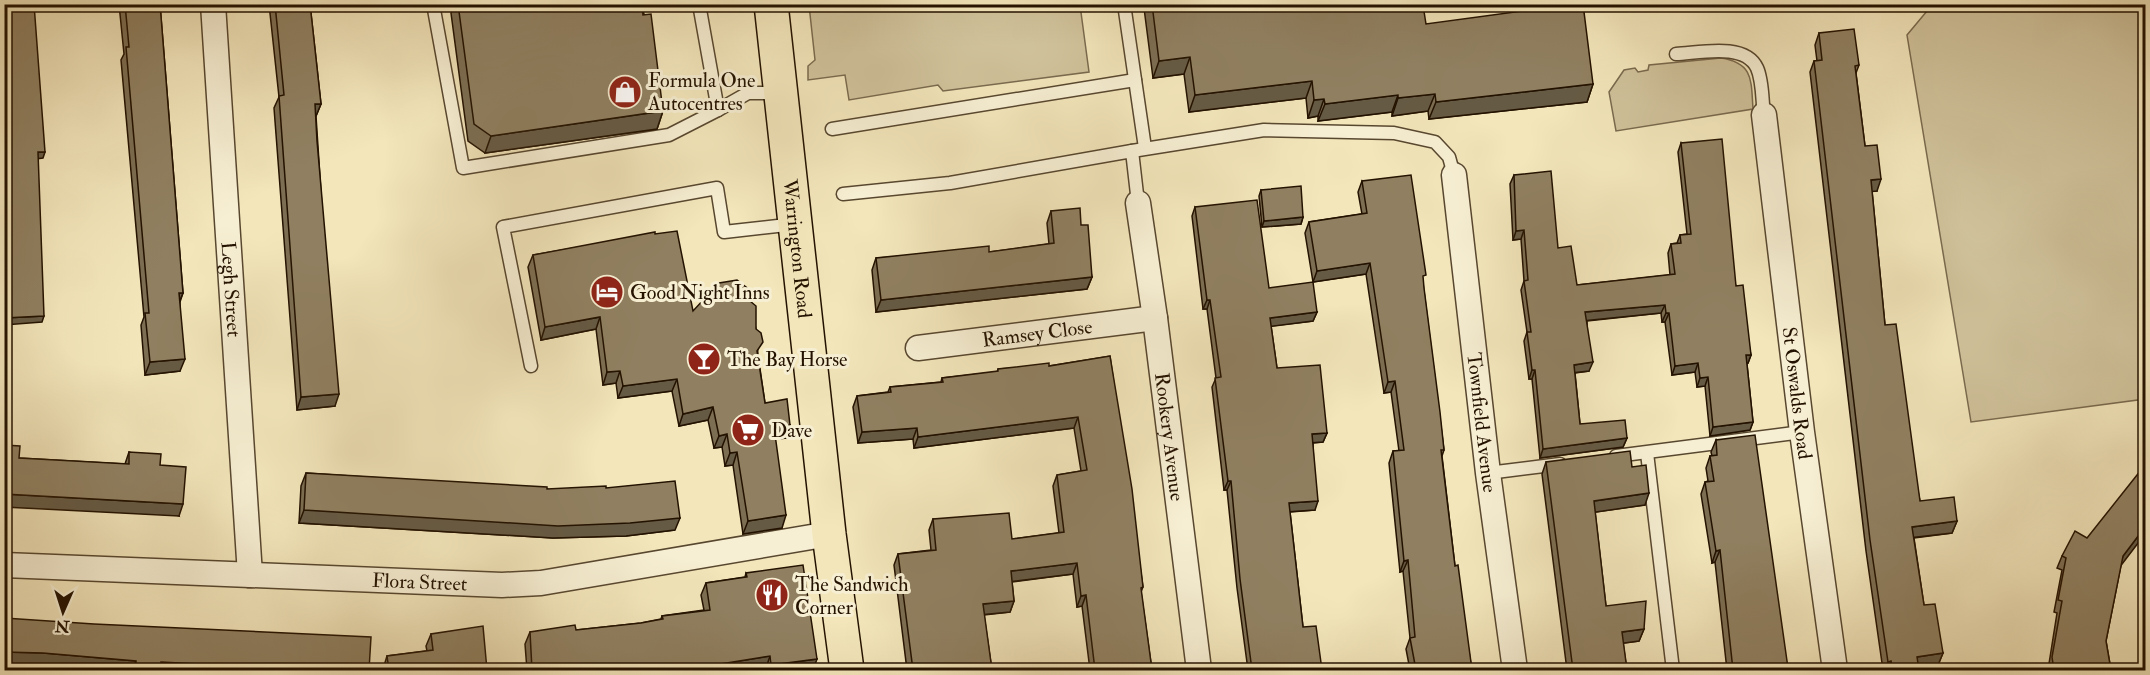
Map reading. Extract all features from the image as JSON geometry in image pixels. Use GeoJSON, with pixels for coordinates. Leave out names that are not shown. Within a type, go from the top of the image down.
{"type":"FeatureCollection","features":[{"type":"Feature","properties":{"kind":"main road","name":"Warrington Road"},"geometry":{"type":"LineString","coordinates":[[771,4],[829,534],[847,670]]}},
{"type":"Feature","properties":{"kind":"street","name":"Legh Street"},"geometry":{"type":"LineString","coordinates":[[213,4],[250,575]]}},
{"type":"Feature","properties":{"kind":"street","name":"St Oswalds Road"},"geometry":{"type":"LineString","coordinates":[[1764,115],[1802,432],[1835,670]]}},
{"type":"Feature","properties":{"kind":"street","name":"Townfield Avenue"},"geometry":{"type":"LineString","coordinates":[[1454,175],[1488,473],[1515,670]]}},
{"type":"Feature","properties":{"kind":"street","name":"Rookery Avenue"},"geometry":{"type":"LineString","coordinates":[[1138,203],[1155,318],[1199,670]]}},
{"type":"Feature","properties":{"kind":"street","name":"Ramsey Close"},"geometry":{"type":"LineString","coordinates":[[918,348],[1155,318]]}},
{"type":"Feature","properties":{"kind":"street","name":"Flora Street"},"geometry":{"type":"LineString","coordinates":[[4,565],[502,585],[541,583],[829,534]]}},
{"type":"Feature","properties":{"kind":"lane"},"geometry":{"type":"LineString","coordinates":[[433,4],[463,168],[669,135],[748,93],[782,93]]}},
{"type":"Feature","properties":{"kind":"lane"},"geometry":{"type":"LineString","coordinates":[[699,4],[718,110]]}},
{"type":"Feature","properties":{"kind":"lane"},"geometry":{"type":"LineString","coordinates":[[1124,4],[1145,148]]}},
{"type":"Feature","properties":{"kind":"lane"},"geometry":{"type":"LineString","coordinates":[[1676,54],[1730,51],[1747,57],[1756,68],[1764,115]]}},
{"type":"Feature","properties":{"kind":"lane"},"geometry":{"type":"LineString","coordinates":[[832,129],[1135,80]]}},
{"type":"Feature","properties":{"kind":"lane"},"geometry":{"type":"LineString","coordinates":[[843,194],[950,183],[1145,148],[1264,130],[1394,133],[1435,142],[1449,157],[1454,175]]}},
{"type":"Feature","properties":{"kind":"lane"},"geometry":{"type":"LineString","coordinates":[[1132,151],[1138,203]]}},
{"type":"Feature","properties":{"kind":"lane"},"geometry":{"type":"LineString","coordinates":[[531,366],[503,227],[717,188],[724,232],[796,224]]}},
{"type":"Feature","properties":{"kind":"lane"},"geometry":{"type":"LineString","coordinates":[[1602,458],[1802,432]]}},
{"type":"Feature","properties":{"kind":"lane"},"geometry":{"type":"LineString","coordinates":[[1647,453],[1673,670]]}},
{"type":"Feature","properties":{"kind":"lane"},"geometry":{"type":"LineString","coordinates":[[1488,473],[1568,463]]}},
{"type":"Feature","properties":{"kind":"shaded area"},"geometry":{"type":"Polygon","coordinates":[[[809,5],[1080,5],[1089,72],[943,91],[938,85],[849,100],[845,75],[808,80],[808,66],[815,60],[809,5]]]}},
{"type":"Feature","properties":{"kind":"shaded area"},"geometry":{"type":"Polygon","coordinates":[[[1932,5],[2145,5],[2145,399],[1971,422],[1907,35],[1932,5]]]}},
{"type":"Feature","properties":{"kind":"shaded area"},"geometry":{"type":"Polygon","coordinates":[[[1721,58],[1740,64],[1749,75],[1753,109],[1616,131],[1609,92],[1624,70],[1635,68],[1638,72],[1648,70],[1649,65],[1721,58]]]}},
{"type":"Feature","properties":{"kind":"building"},"geometry":{"type":"Polygon","coordinates":[[[4,4],[34,4],[45,152],[38,152],[44,316],[4,318],[4,4]]]}},
{"type":"Feature","properties":{"kind":"building"},"geometry":{"type":"Polygon","coordinates":[[[125,4],[160,4],[183,293],[179,293],[185,359],[150,362],[145,313],[149,313],[126,47],[129,47],[125,4]]]}},
{"type":"Feature","properties":{"kind":"building"},"geometry":{"type":"Polygon","coordinates":[[[275,4],[310,4],[321,104],[315,104],[317,141],[339,394],[301,397],[279,96],[284,95],[275,4]]]}},
{"type":"Feature","properties":{"kind":"building"},"geometry":{"type":"Polygon","coordinates":[[[458,4],[642,4],[643,15],[651,14],[663,111],[491,136],[474,124],[458,4]]]}},
{"type":"Feature","properties":{"kind":"building"},"geometry":{"type":"Polygon","coordinates":[[[1152,4],[1398,4],[1398,9],[1423,5],[1426,24],[1583,4],[1593,84],[1436,102],[1435,94],[1398,98],[1398,95],[1325,104],[1324,99],[1314,100],[1312,81],[1195,95],[1190,57],[1159,61],[1152,4]]]}},
{"type":"Feature","properties":{"kind":"building"},"geometry":{"type":"Polygon","coordinates":[[[1854,29],[1859,65],[1855,66],[1865,146],[1877,145],[1881,179],[1871,180],[1885,325],[1896,324],[1920,501],[1954,497],[1957,521],[1912,527],[1924,605],[1935,604],[1943,653],[1917,657],[1919,670],[1893,670],[1891,661],[1888,662],[1870,540],[1814,61],[1822,60],[1819,33],[1854,29]]]}},
{"type":"Feature","properties":{"kind":"building"},"geometry":{"type":"Polygon","coordinates":[[[1722,139],[1736,286],[1743,285],[1751,355],[1746,355],[1753,422],[1713,427],[1708,377],[1700,378],[1698,363],[1675,366],[1669,313],[1666,313],[1665,305],[1585,312],[1593,362],[1574,365],[1580,424],[1625,420],[1627,438],[1543,449],[1535,370],[1532,370],[1527,332],[1531,332],[1524,281],[1528,280],[1524,230],[1516,231],[1514,175],[1551,171],[1558,248],[1571,246],[1577,285],[1675,274],[1671,244],[1681,243],[1680,235],[1691,234],[1681,143],[1722,139]]]}},
{"type":"Feature","properties":{"kind":"building"},"geometry":{"type":"Polygon","coordinates":[[[1411,175],[1426,275],[1423,276],[1424,288],[1440,412],[1444,450],[1441,450],[1455,566],[1458,565],[1472,670],[1416,670],[1410,638],[1415,637],[1408,560],[1404,561],[1393,451],[1404,450],[1395,381],[1388,382],[1370,263],[1317,271],[1309,222],[1367,213],[1362,181],[1411,175]]]}},
{"type":"Feature","properties":{"kind":"building"},"geometry":{"type":"Polygon","coordinates":[[[1301,186],[1303,217],[1264,221],[1261,190],[1301,186]]]}},
{"type":"Feature","properties":{"kind":"building"},"geometry":{"type":"Polygon","coordinates":[[[1257,200],[1269,288],[1313,282],[1317,312],[1270,318],[1277,368],[1320,365],[1327,433],[1312,434],[1318,501],[1289,503],[1303,627],[1316,626],[1322,670],[1252,670],[1240,579],[1231,481],[1228,481],[1215,378],[1221,377],[1210,300],[1207,300],[1195,207],[1257,200]]]}},
{"type":"Feature","properties":{"kind":"building"},"geometry":{"type":"Polygon","coordinates":[[[1080,208],[1081,225],[1088,225],[1092,277],[881,300],[876,258],[989,246],[989,252],[1054,243],[1051,211],[1080,208]]]}},
{"type":"Feature","properties":{"kind":"building"},"geometry":{"type":"Polygon","coordinates":[[[677,231],[693,311],[719,283],[737,280],[750,290],[750,301],[756,306],[756,329],[761,333],[763,342],[757,351],[765,403],[787,399],[790,425],[774,427],[786,515],[748,521],[737,452],[730,453],[727,434],[719,436],[713,407],[683,414],[677,379],[623,386],[620,371],[607,372],[600,317],[545,327],[533,255],[655,232],[655,234],[677,231]]]}},
{"type":"Feature","properties":{"kind":"building"},"geometry":{"type":"Polygon","coordinates":[[[1110,356],[1132,489],[1143,587],[1141,588],[1152,670],[1095,670],[1086,595],[1081,596],[1077,563],[1011,571],[1014,601],[983,604],[992,670],[913,670],[898,554],[936,550],[933,519],[1009,513],[1012,539],[1064,532],[1057,475],[1087,470],[1078,417],[918,437],[917,428],[862,432],[857,396],[891,392],[890,387],[943,382],[942,378],[998,371],[998,369],[1049,363],[1049,366],[1110,356]]]}},
{"type":"Feature","properties":{"kind":"building"},"geometry":{"type":"Polygon","coordinates":[[[1755,435],[1788,668],[1733,670],[1720,550],[1716,551],[1705,482],[1714,481],[1710,456],[1717,455],[1716,440],[1755,435]]]}},
{"type":"Feature","properties":{"kind":"building"},"geometry":{"type":"Polygon","coordinates":[[[4,445],[20,446],[19,458],[129,464],[129,452],[161,454],[160,465],[186,467],[183,504],[4,494],[4,445]]]}},
{"type":"Feature","properties":{"kind":"building"},"geometry":{"type":"Polygon","coordinates":[[[1630,451],[1632,467],[1646,465],[1649,493],[1594,501],[1606,606],[1646,601],[1644,629],[1622,632],[1627,670],[1573,670],[1546,462],[1630,451]]]}},
{"type":"Feature","properties":{"kind":"building"},"geometry":{"type":"Polygon","coordinates":[[[2145,465],[2145,527],[2123,556],[2106,641],[2111,670],[2054,670],[2052,657],[2062,601],[2058,600],[2066,558],[2062,556],[2075,531],[2087,538],[2145,465]]]}},
{"type":"Feature","properties":{"kind":"building"},"geometry":{"type":"Polygon","coordinates":[[[306,473],[547,487],[547,489],[606,486],[606,488],[675,481],[680,518],[558,526],[304,510],[306,473]]]}},
{"type":"Feature","properties":{"kind":"building"},"geometry":{"type":"Polygon","coordinates":[[[803,565],[817,659],[771,665],[770,656],[721,664],[721,669],[707,670],[532,670],[530,632],[575,625],[576,630],[641,623],[663,619],[662,616],[710,610],[706,583],[747,577],[746,573],[803,565]]]}},
{"type":"Feature","properties":{"kind":"building"},"geometry":{"type":"Polygon","coordinates":[[[4,618],[371,637],[369,670],[274,670],[274,668],[161,662],[160,670],[136,670],[136,661],[4,652],[4,618]]]}},
{"type":"Feature","properties":{"kind":"building"},"geometry":{"type":"Polygon","coordinates":[[[483,626],[487,670],[389,670],[387,656],[433,650],[431,634],[483,626]]]}},
{"type":"Feature","properties":{"kind":"place","name":"Formula One Autocentres"},"geometry":{"type":"Point","coordinates":[625,92]}},
{"type":"Feature","properties":{"kind":"place","name":"Good Night Inns"},"geometry":{"type":"Point","coordinates":[607,292]}},
{"type":"Feature","properties":{"kind":"place","name":"The Bay Horse"},"geometry":{"type":"Point","coordinates":[704,359]}},
{"type":"Feature","properties":{"kind":"place","name":"Dave"},"geometry":{"type":"Point","coordinates":[748,430]}},
{"type":"Feature","properties":{"kind":"place","name":"The Sandwich Corner"},"geometry":{"type":"Point","coordinates":[772,595]}}]}
